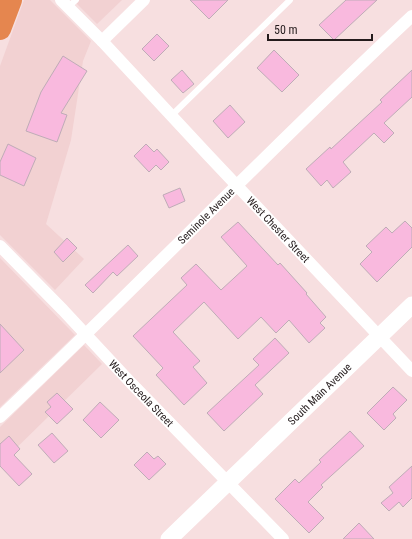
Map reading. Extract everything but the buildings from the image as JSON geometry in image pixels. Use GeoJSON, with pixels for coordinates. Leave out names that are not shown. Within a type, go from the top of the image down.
{"type":"FeatureCollection","features":[{"type":"Feature","properties":{"kind":"highway"},"geometry":{"type":"LineString","coordinates":[[0,29],[11,0]]}},
{"type":"Feature","properties":{"kind":"street"},"geometry":{"type":"LineString","coordinates":[[102,41],[144,0]]}},
{"type":"Feature","properties":{"kind":"street","name":"West Chester Street"},"geometry":{"type":"LineString","coordinates":[[69,2],[102,41],[171,116],[412,371]]}},
{"type":"Feature","properties":{"kind":"street","name":"Seminole Avenue"},"geometry":{"type":"LineString","coordinates":[[0,417],[236,185],[412,16]]}},
{"type":"Feature","properties":{"kind":"street","name":"West Osceola Street"},"geometry":{"type":"LineString","coordinates":[[0,246],[63,310],[227,483],[283,539]]}},
{"type":"Feature","properties":{"kind":"street","name":"South Main Avenue"},"geometry":{"type":"LineString","coordinates":[[169,539],[412,305]]}},
{"type":"Feature","properties":{"kind":"lane"},"geometry":{"type":"LineString","coordinates":[[171,116],[290,0]]}},
{"type":"Feature","properties":{"kind":"shaded area"},"geometry":{"type":"Polygon","coordinates":[[[24,0],[50,0],[91,41],[83,61],[71,140],[46,224],[84,259],[55,290],[0,235],[0,66],[24,0]]]}},
{"type":"Feature","properties":{"kind":"shaded area"},"geometry":{"type":"Polygon","coordinates":[[[73,0],[122,0],[97,24],[73,0]]]}},
{"type":"Feature","properties":{"kind":"shaded area"},"geometry":{"type":"Polygon","coordinates":[[[0,258],[75,335],[0,407],[0,258]]]}},
{"type":"Feature","properties":{"kind":"shaded area"},"geometry":{"type":"Polygon","coordinates":[[[84,345],[102,364],[0,464],[0,427],[84,345]]]}}]}
